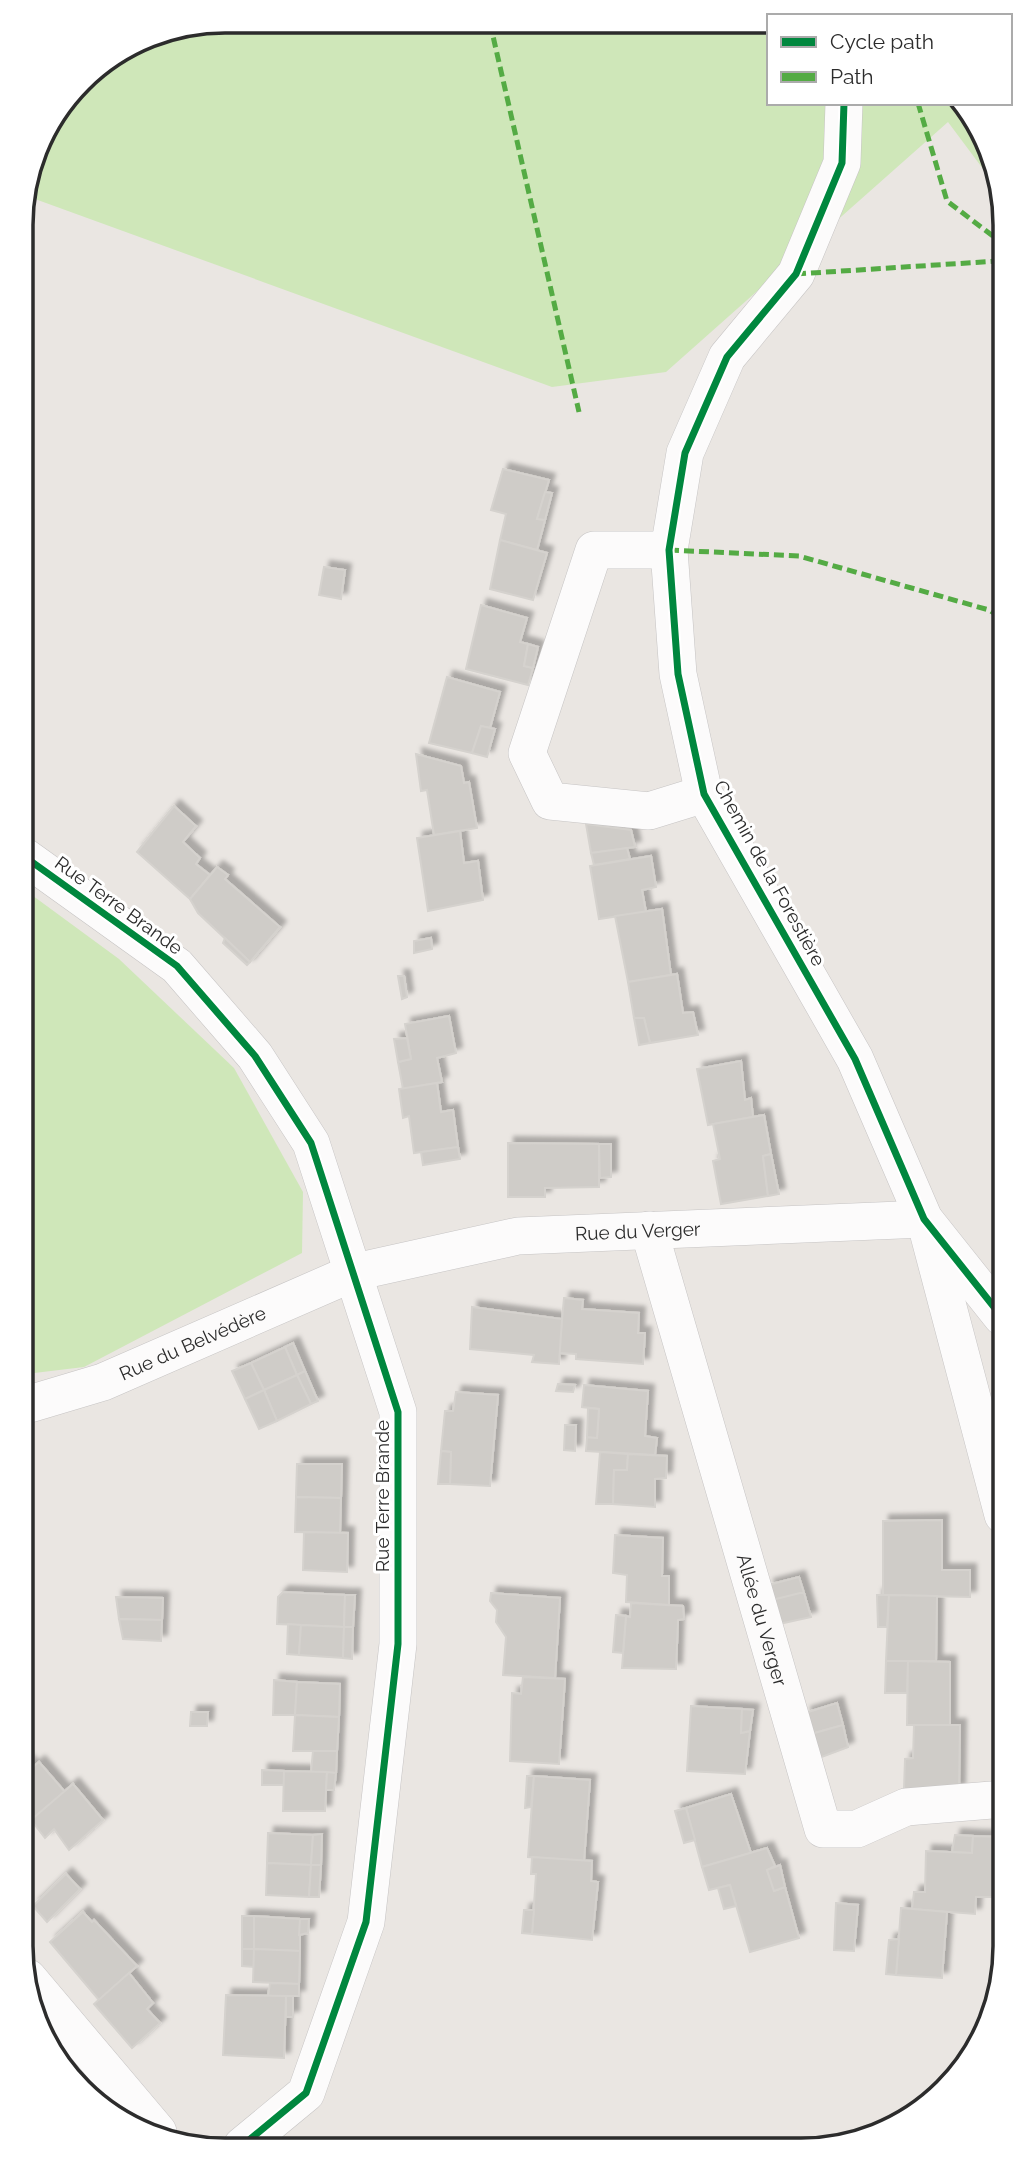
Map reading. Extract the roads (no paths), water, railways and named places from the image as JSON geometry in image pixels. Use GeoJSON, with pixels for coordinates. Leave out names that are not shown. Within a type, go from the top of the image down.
{"type":"FeatureCollection","features":[{"type":"Feature","properties":{"kind":"street","name":"Chemin de la Forestière"},"geometry":{"type":"LineString","coordinates":[[844,105],[842,163],[796,274],[727,357],[685,453],[668,550],[678,674],[705,794],[855,1059],[925,1219],[992,1305]]}},
{"type":"Feature","properties":{"kind":"street","name":"Chemin de la Forestière"},"geometry":{"type":"LineString","coordinates":[[668,550],[594,550],[527,752],[550,801],[649,811],[705,794]]}},
{"type":"Feature","properties":{"kind":"street","name":"Rue Terre Brande"},"geometry":{"type":"LineString","coordinates":[[34,863],[177,966],[256,1056],[311,1143],[355,1272],[398,1412],[398,1644],[366,1922],[306,2093],[252,2138]]}},
{"type":"Feature","properties":{"kind":"street","name":"Rue du Verger"},"geometry":{"type":"LineString","coordinates":[[355,1272],[517,1236],[925,1219]]}},
{"type":"Feature","properties":{"kind":"street"},"geometry":{"type":"LineString","coordinates":[[925,1219],[992,1474]]}},
{"type":"Feature","properties":{"kind":"street","name":"Allée du Verger"},"geometry":{"type":"LineString","coordinates":[[649,1230],[823,1829],[856,1829],[906,1807],[992,1800]]}},
{"type":"Feature","properties":{"kind":"street","name":"Rue du Belvédère"},"geometry":{"type":"LineString","coordinates":[[33,1403],[103,1382],[355,1272]]}},
{"type":"Feature","properties":{"kind":"street"},"geometry":{"type":"LineString","coordinates":[[39,1992],[149,2122]]}}]}
